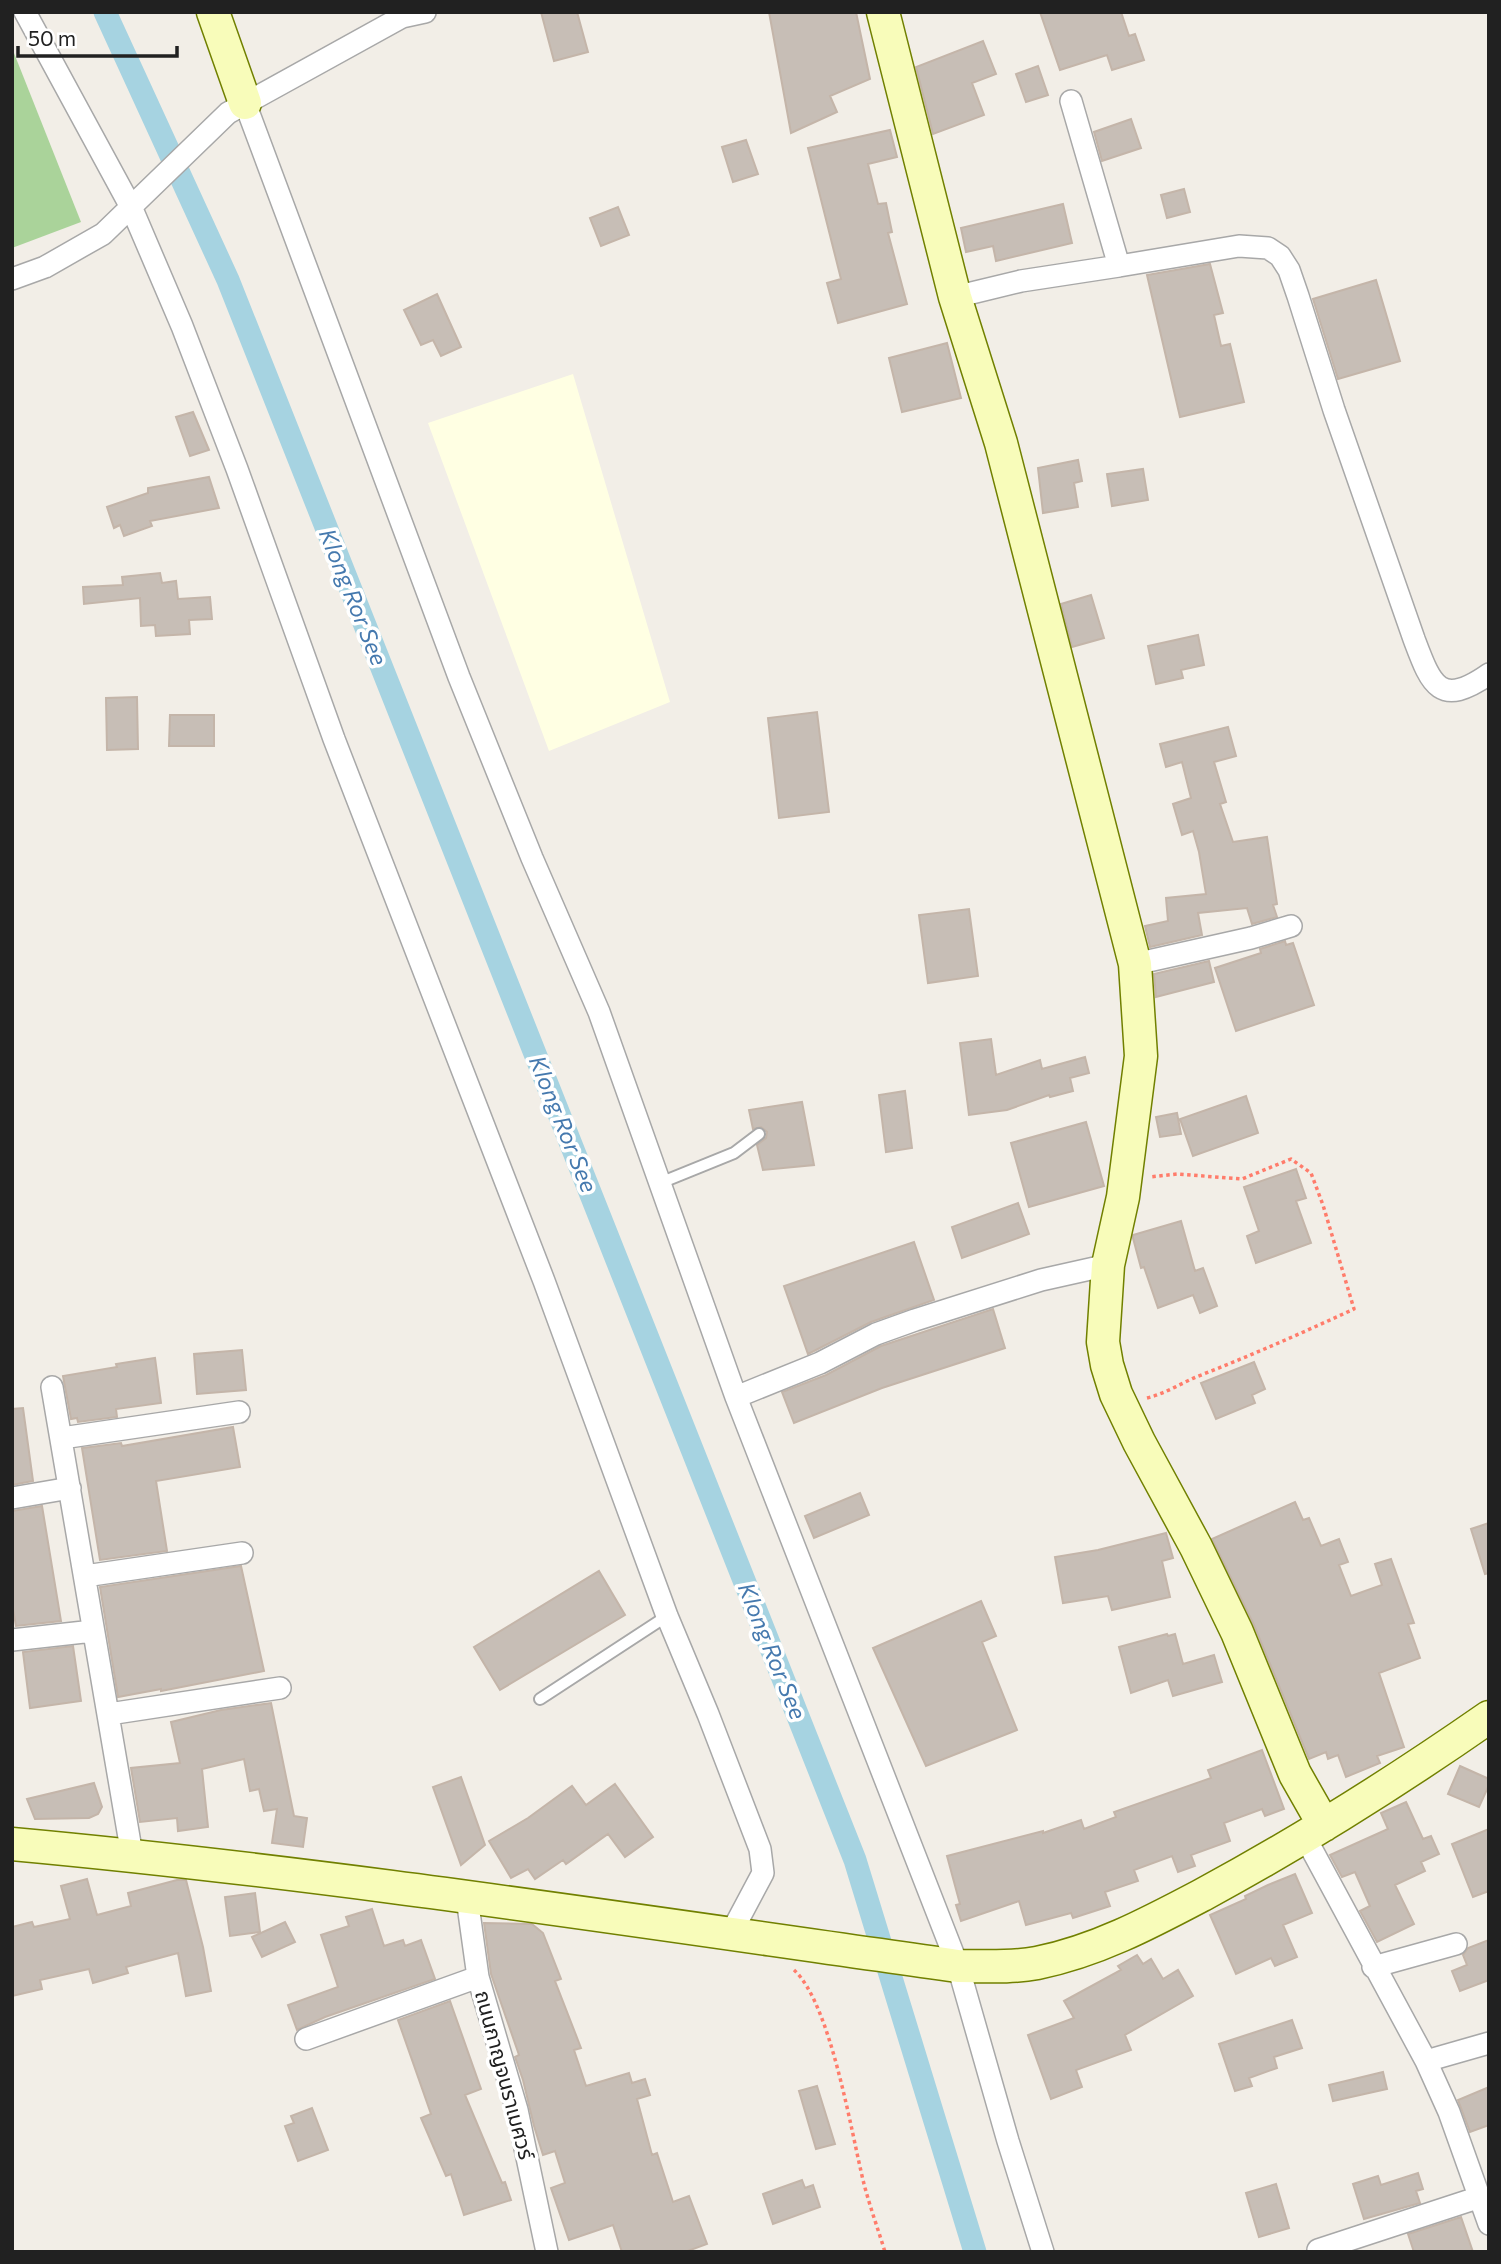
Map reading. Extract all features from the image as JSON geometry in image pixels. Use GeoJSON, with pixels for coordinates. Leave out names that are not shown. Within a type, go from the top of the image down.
{"type":"FeatureCollection","features":[{"type":"Feature","properties":{"kind":"street"},"geometry":{"type":"LineString","coordinates":[[25,12],[136,204],[237,468],[334,739],[544,1281],[667,1616],[728,1765],[763,1862],[763,1873],[730,1935]]}},
{"type":"Feature","properties":{"kind":"street"},"geometry":{"type":"LineString","coordinates":[[213,12],[236,108],[459,677],[532,858],[599,1012],[736,1397],[1008,2141],[1043,2252]]}},
{"type":"Feature","properties":{"kind":"street"},"geometry":{"type":"LineString","coordinates":[[12,279],[45,267],[103,234],[236,108],[400,15],[425,12]]}},
{"type":"Feature","properties":{"kind":"street"},"geometry":{"type":"LineString","coordinates":[[883,12],[955,297],[1001,443],[1135,964],[1141,1056],[1124,1185],[1108,1265],[1103,1342],[1111,1380],[1237,1632],[1295,1774],[1314,1831],[1373,1967],[1426,2061],[1449,2112],[1489,2224]]}},
{"type":"Feature","properties":{"kind":"street"},"geometry":{"type":"LineString","coordinates":[[1071,101],[1119,266]]}},
{"type":"Feature","properties":{"kind":"street"},"geometry":{"type":"LineString","coordinates":[[955,297],[1021,281],[1239,246],[1268,248],[1280,256],[1289,270],[1334,410],[1429,676],[1436,687],[1447,691],[1463,689],[1489,674]]}},
{"type":"Feature","properties":{"kind":"street"},"geometry":{"type":"LineString","coordinates":[[1135,964],[1230,944],[1291,926]]}},
{"type":"Feature","properties":{"kind":"street"},"geometry":{"type":"LineString","coordinates":[[736,1397],[820,1363],[876,1334],[915,1320],[1041,1280],[1108,1265]]}},
{"type":"Feature","properties":{"kind":"street"},"geometry":{"type":"LineString","coordinates":[[52,1387],[132,1855]]}},
{"type":"Feature","properties":{"kind":"street"},"geometry":{"type":"LineString","coordinates":[[62,1438],[239,1412]]}},
{"type":"Feature","properties":{"kind":"street"},"geometry":{"type":"LineString","coordinates":[[12,1498],[70,1488]]}},
{"type":"Feature","properties":{"kind":"street"},"geometry":{"type":"LineString","coordinates":[[85,1576],[243,1553]]}},
{"type":"Feature","properties":{"kind":"street"},"geometry":{"type":"LineString","coordinates":[[12,1640],[93,1631]]}},
{"type":"Feature","properties":{"kind":"street"},"geometry":{"type":"LineString","coordinates":[[110,1714],[280,1688]]}},
{"type":"Feature","properties":{"kind":"street"},"geometry":{"type":"LineString","coordinates":[[12,1844],[132,1855],[730,1935],[798,1956],[1016,1966],[1037,1963],[1089,1948],[1146,1924],[1314,1831],[1489,1717]]}},
{"type":"Feature","properties":{"kind":"street","name":"ถนนกาญจนราเมศวร์"},"geometry":{"type":"LineString","coordinates":[[467,1898],[478,1977],[517,2110],[547,2252]]}},
{"type":"Feature","properties":{"kind":"street"},"geometry":{"type":"LineString","coordinates":[[1373,1967],[1456,1944]]}},
{"type":"Feature","properties":{"kind":"street"},"geometry":{"type":"LineString","coordinates":[[306,2039],[478,1977]]}},
{"type":"Feature","properties":{"kind":"street"},"geometry":{"type":"LineString","coordinates":[[1426,2061],[1489,2043]]}},
{"type":"Feature","properties":{"kind":"street"},"geometry":{"type":"LineString","coordinates":[[1318,2249],[1479,2197]]}},
{"type":"Feature","properties":{"kind":"lane"},"geometry":{"type":"LineString","coordinates":[[660,1183],[734,1153],[759,1134]]}},
{"type":"Feature","properties":{"kind":"lane"},"geometry":{"type":"LineString","coordinates":[[540,1699],[667,1616]]}},
{"type":"Feature","properties":{"kind":"path"},"geometry":{"type":"LineString","coordinates":[[1122,1406],[1129,1401],[1159,1395],[1181,1383],[1300,1335],[1354,1308],[1311,1173],[1291,1159],[1242,1179],[1177,1174],[1149,1177],[1124,1185]]}},
{"type":"Feature","properties":{"kind":"path"},"geometry":{"type":"LineString","coordinates":[[798,1956],[803,1980],[822,2021],[855,2139],[864,2184],[885,2252]]}},
{"type":"Feature","properties":{"kind":"shaded area"},"geometry":{"type":"Polygon","coordinates":[[[573,374],[670,702],[549,751],[428,423],[573,374]]]}},
{"type":"Feature","properties":{"kind":"green space"},"geometry":{"type":"Polygon","coordinates":[[[12,48],[81,222],[12,248],[12,48]]]}},
{"type":"Feature","properties":{"kind":"building"},"geometry":{"type":"Polygon","coordinates":[[[541,12],[577,12],[588,52],[554,61],[541,12]]]}},
{"type":"Feature","properties":{"kind":"building"},"geometry":{"type":"Polygon","coordinates":[[[769,12],[856,12],[870,79],[830,96],[837,112],[791,133],[769,12]]]}},
{"type":"Feature","properties":{"kind":"building"},"geometry":{"type":"Polygon","coordinates":[[[1040,12],[1121,12],[1129,36],[1135,34],[1144,60],[1112,70],[1107,55],[1060,70],[1040,12]]]}},
{"type":"Feature","properties":{"kind":"building"},"geometry":{"type":"Polygon","coordinates":[[[983,41],[996,74],[972,83],[984,115],[933,134],[916,67],[983,41]]]}},
{"type":"Feature","properties":{"kind":"building"},"geometry":{"type":"Polygon","coordinates":[[[1038,66],[1048,95],[1026,102],[1016,74],[1038,66]]]}},
{"type":"Feature","properties":{"kind":"building"},"geometry":{"type":"Polygon","coordinates":[[[1131,119],[1141,148],[1102,161],[1094,132],[1131,119]]]}},
{"type":"Feature","properties":{"kind":"building"},"geometry":{"type":"Polygon","coordinates":[[[890,130],[897,157],[868,164],[878,204],[886,203],[892,232],[888,233],[907,304],[838,323],[827,283],[841,279],[808,148],[890,130]]]}},
{"type":"Feature","properties":{"kind":"building"},"geometry":{"type":"Polygon","coordinates":[[[746,140],[758,174],[733,182],[722,147],[746,140]]]}},
{"type":"Feature","properties":{"kind":"building"},"geometry":{"type":"Polygon","coordinates":[[[1184,189],[1190,212],[1167,218],[1161,195],[1184,189]]]}},
{"type":"Feature","properties":{"kind":"building"},"geometry":{"type":"Polygon","coordinates":[[[1063,204],[1072,243],[996,261],[993,246],[966,252],[961,228],[1063,204]]]}},
{"type":"Feature","properties":{"kind":"building"},"geometry":{"type":"Polygon","coordinates":[[[618,207],[629,235],[601,246],[590,218],[618,207]]]}},
{"type":"Feature","properties":{"kind":"building"},"geometry":{"type":"Polygon","coordinates":[[[1210,264],[1223,313],[1214,315],[1221,346],[1230,344],[1244,402],[1180,417],[1147,275],[1210,264]]]}},
{"type":"Feature","properties":{"kind":"building"},"geometry":{"type":"Polygon","coordinates":[[[1376,280],[1400,361],[1338,379],[1313,299],[1376,280]]]}},
{"type":"Feature","properties":{"kind":"building"},"geometry":{"type":"Polygon","coordinates":[[[437,294],[461,347],[441,356],[433,340],[421,345],[404,310],[437,294]]]}},
{"type":"Feature","properties":{"kind":"building"},"geometry":{"type":"Polygon","coordinates":[[[947,343],[961,398],[902,412],[889,358],[947,343]]]}},
{"type":"Feature","properties":{"kind":"building"},"geometry":{"type":"Polygon","coordinates":[[[193,412],[209,450],[190,456],[176,417],[193,412]]]}},
{"type":"Feature","properties":{"kind":"building"},"geometry":{"type":"Polygon","coordinates":[[[1078,460],[1082,481],[1074,483],[1078,507],[1043,513],[1038,468],[1078,460]]]}},
{"type":"Feature","properties":{"kind":"building"},"geometry":{"type":"Polygon","coordinates":[[[1143,469],[1148,500],[1112,506],[1107,474],[1143,469]]]}},
{"type":"Feature","properties":{"kind":"building"},"geometry":{"type":"Polygon","coordinates":[[[209,477],[219,508],[150,521],[152,526],[124,536],[120,525],[114,528],[107,507],[148,493],[148,488],[209,477]]]}},
{"type":"Feature","properties":{"kind":"building"},"geometry":{"type":"Polygon","coordinates":[[[160,573],[162,583],[176,581],[178,599],[210,597],[212,619],[189,620],[190,634],[156,636],[155,625],[141,626],[140,598],[84,604],[83,587],[123,585],[122,577],[160,573]]]}},
{"type":"Feature","properties":{"kind":"building"},"geometry":{"type":"Polygon","coordinates":[[[1091,595],[1104,638],[1072,647],[1061,604],[1091,595]]]}},
{"type":"Feature","properties":{"kind":"building"},"geometry":{"type":"Polygon","coordinates":[[[1198,635],[1204,665],[1181,670],[1183,678],[1156,684],[1148,646],[1198,635]]]}},
{"type":"Feature","properties":{"kind":"building"},"geometry":{"type":"Polygon","coordinates":[[[137,697],[138,749],[107,750],[106,698],[137,697]]]}},
{"type":"Feature","properties":{"kind":"building"},"geometry":{"type":"Polygon","coordinates":[[[817,712],[829,812],[779,818],[768,718],[817,712]]]}},
{"type":"Feature","properties":{"kind":"building"},"geometry":{"type":"Polygon","coordinates":[[[170,715],[214,715],[214,746],[169,746],[170,715]]]}},
{"type":"Feature","properties":{"kind":"building"},"geometry":{"type":"Polygon","coordinates":[[[1228,727],[1236,756],[1214,762],[1226,802],[1220,804],[1233,842],[1267,837],[1277,904],[1273,905],[1277,917],[1252,924],[1247,908],[1198,913],[1202,935],[1150,947],[1145,926],[1168,921],[1166,898],[1206,894],[1193,831],[1182,835],[1173,804],[1191,798],[1182,762],[1166,767],[1160,744],[1228,727]]]}},
{"type":"Feature","properties":{"kind":"building"},"geometry":{"type":"Polygon","coordinates":[[[969,909],[978,976],[928,983],[919,915],[969,909]]]}},
{"type":"Feature","properties":{"kind":"building"},"geometry":{"type":"Polygon","coordinates":[[[1285,941],[1286,945],[1293,943],[1314,1005],[1236,1031],[1215,968],[1261,953],[1260,949],[1285,941]]]}},
{"type":"Feature","properties":{"kind":"building"},"geometry":{"type":"Polygon","coordinates":[[[1209,961],[1214,982],[1156,997],[1154,974],[1209,961]]]}},
{"type":"Feature","properties":{"kind":"building"},"geometry":{"type":"Polygon","coordinates":[[[991,1039],[996,1075],[1040,1060],[1042,1069],[1085,1057],[1089,1073],[1070,1078],[1073,1091],[1050,1097],[1049,1095],[1007,1110],[969,1115],[960,1043],[991,1039]]]}},
{"type":"Feature","properties":{"kind":"building"},"geometry":{"type":"Polygon","coordinates":[[[905,1091],[912,1148],[886,1152],[879,1095],[905,1091]]]}},
{"type":"Feature","properties":{"kind":"building"},"geometry":{"type":"Polygon","coordinates":[[[1246,1096],[1258,1133],[1193,1156],[1180,1119],[1246,1096]]]}},
{"type":"Feature","properties":{"kind":"building"},"geometry":{"type":"Polygon","coordinates":[[[802,1102],[814,1165],[763,1170],[757,1145],[766,1138],[767,1132],[761,1127],[753,1129],[749,1110],[802,1102]]]}},
{"type":"Feature","properties":{"kind":"building"},"geometry":{"type":"Polygon","coordinates":[[[1177,1113],[1181,1134],[1160,1137],[1156,1117],[1177,1113]]]}},
{"type":"Feature","properties":{"kind":"building"},"geometry":{"type":"Polygon","coordinates":[[[1086,1122],[1104,1186],[1029,1207],[1011,1143],[1086,1122]]]}},
{"type":"Feature","properties":{"kind":"building"},"geometry":{"type":"Polygon","coordinates":[[[1296,1169],[1306,1198],[1296,1201],[1311,1243],[1256,1263],[1247,1236],[1259,1231],[1244,1187],[1296,1169]]]}},
{"type":"Feature","properties":{"kind":"building"},"geometry":{"type":"Polygon","coordinates":[[[1018,1203],[1029,1234],[962,1258],[952,1227],[1018,1203]]]}},
{"type":"Feature","properties":{"kind":"building"},"geometry":{"type":"Polygon","coordinates":[[[1181,1221],[1195,1271],[1203,1268],[1217,1306],[1200,1313],[1193,1295],[1158,1308],[1144,1267],[1141,1268],[1133,1238],[1133,1235],[1181,1221]]]}},
{"type":"Feature","properties":{"kind":"building"},"geometry":{"type":"Polygon","coordinates":[[[914,1242],[934,1300],[871,1322],[808,1354],[784,1286],[914,1242]]]}},
{"type":"Feature","properties":{"kind":"building"},"geometry":{"type":"Polygon","coordinates":[[[993,1309],[1005,1348],[882,1388],[794,1423],[782,1392],[826,1375],[881,1346],[993,1309]]]}},
{"type":"Feature","properties":{"kind":"building"},"geometry":{"type":"Polygon","coordinates":[[[242,1350],[246,1390],[197,1394],[194,1354],[242,1350]]]}},
{"type":"Feature","properties":{"kind":"building"},"geometry":{"type":"Polygon","coordinates":[[[155,1358],[161,1403],[116,1409],[117,1417],[78,1422],[77,1418],[71,1419],[63,1376],[155,1358]]]}},
{"type":"Feature","properties":{"kind":"building"},"geometry":{"type":"Polygon","coordinates":[[[1254,1362],[1265,1389],[1252,1395],[1255,1403],[1216,1419],[1201,1383],[1254,1362]]]}},
{"type":"Feature","properties":{"kind":"building"},"geometry":{"type":"Polygon","coordinates":[[[23,1408],[33,1481],[12,1485],[12,1409],[23,1408]]]}},
{"type":"Feature","properties":{"kind":"building"},"geometry":{"type":"Polygon","coordinates":[[[233,1427],[240,1467],[156,1481],[167,1551],[100,1560],[82,1448],[121,1443],[122,1446],[233,1427]]]}},
{"type":"Feature","properties":{"kind":"building"},"geometry":{"type":"Polygon","coordinates":[[[860,1493],[869,1515],[814,1538],[805,1516],[860,1493]]]}},
{"type":"Feature","properties":{"kind":"building"},"geometry":{"type":"Polygon","coordinates":[[[1295,1502],[1303,1520],[1309,1518],[1321,1546],[1339,1539],[1348,1562],[1339,1565],[1351,1596],[1382,1585],[1375,1564],[1391,1559],[1414,1623],[1408,1624],[1420,1658],[1379,1673],[1404,1747],[1377,1756],[1380,1763],[1346,1777],[1338,1755],[1328,1759],[1326,1752],[1309,1759],[1254,1625],[1212,1539],[1295,1502]]]}},
{"type":"Feature","properties":{"kind":"building"},"geometry":{"type":"Polygon","coordinates":[[[42,1506],[61,1621],[16,1626],[12,1604],[12,1511],[42,1506]]]}},
{"type":"Feature","properties":{"kind":"building"},"geometry":{"type":"Polygon","coordinates":[[[1489,1523],[1489,1573],[1485,1574],[1471,1529],[1489,1523]]]}},
{"type":"Feature","properties":{"kind":"building"},"geometry":{"type":"Polygon","coordinates":[[[1166,1533],[1173,1558],[1162,1561],[1170,1597],[1112,1610],[1108,1596],[1063,1603],[1055,1557],[1098,1550],[1166,1533]]]}},
{"type":"Feature","properties":{"kind":"building"},"geometry":{"type":"Polygon","coordinates":[[[241,1566],[264,1671],[118,1697],[100,1587],[241,1566]]]}},
{"type":"Feature","properties":{"kind":"building"},"geometry":{"type":"Polygon","coordinates":[[[599,1571],[625,1615],[500,1690],[474,1647],[599,1571]]]}},
{"type":"Feature","properties":{"kind":"building"},"geometry":{"type":"Polygon","coordinates":[[[981,1601],[996,1636],[982,1642],[1017,1730],[926,1766],[873,1648],[981,1601]]]}},
{"type":"Feature","properties":{"kind":"building"},"geometry":{"type":"Polygon","coordinates":[[[1175,1634],[1183,1664],[1214,1655],[1222,1682],[1173,1696],[1168,1680],[1131,1693],[1119,1647],[1175,1634]]]}},
{"type":"Feature","properties":{"kind":"building"},"geometry":{"type":"Polygon","coordinates":[[[73,1646],[81,1701],[30,1708],[23,1652],[73,1646]]]}},
{"type":"Feature","properties":{"kind":"building"},"geometry":{"type":"Polygon","coordinates":[[[271,1703],[294,1816],[307,1818],[303,1847],[272,1843],[277,1809],[264,1811],[259,1789],[250,1791],[244,1759],[202,1769],[208,1827],[178,1831],[177,1818],[140,1822],[131,1768],[180,1763],[171,1722],[221,1710],[271,1703]]]}},
{"type":"Feature","properties":{"kind":"building"},"geometry":{"type":"Polygon","coordinates":[[[1262,1750],[1284,1809],[1265,1816],[1262,1809],[1224,1823],[1230,1841],[1191,1855],[1195,1866],[1178,1872],[1172,1856],[1134,1870],[1138,1881],[1105,1892],[1110,1906],[1073,1918],[1071,1913],[1026,1925],[1019,1901],[961,1921],[956,1905],[960,1904],[947,1856],[1043,1833],[1081,1820],[1084,1829],[1116,1817],[1114,1812],[1211,1778],[1208,1770],[1262,1750]]]}},
{"type":"Feature","properties":{"kind":"building"},"geometry":{"type":"Polygon","coordinates":[[[1460,1766],[1489,1779],[1479,1807],[1448,1794],[1460,1766]]]}},
{"type":"Feature","properties":{"kind":"building"},"geometry":{"type":"Polygon","coordinates":[[[461,1777],[485,1845],[461,1865],[433,1787],[461,1777]]]}},
{"type":"Feature","properties":{"kind":"building"},"geometry":{"type":"Polygon","coordinates":[[[94,1783],[102,1807],[98,1814],[89,1818],[35,1819],[27,1799],[94,1783]]]}},
{"type":"Feature","properties":{"kind":"building"},"geometry":{"type":"Polygon","coordinates":[[[615,1784],[653,1837],[625,1857],[608,1834],[566,1864],[563,1860],[535,1879],[528,1869],[511,1878],[489,1841],[528,1818],[572,1786],[586,1805],[615,1784]]]}},
{"type":"Feature","properties":{"kind":"building"},"geometry":{"type":"Polygon","coordinates":[[[1406,1802],[1423,1839],[1431,1836],[1439,1854],[1421,1862],[1425,1871],[1395,1885],[1414,1924],[1377,1942],[1360,1911],[1370,1906],[1355,1872],[1342,1877],[1330,1855],[1388,1829],[1381,1813],[1406,1802]]]}},
{"type":"Feature","properties":{"kind":"building"},"geometry":{"type":"Polygon","coordinates":[[[1489,1829],[1489,1891],[1473,1897],[1452,1844],[1489,1829]]]}},
{"type":"Feature","properties":{"kind":"building"},"geometry":{"type":"Polygon","coordinates":[[[1295,1874],[1312,1913],[1283,1925],[1297,1957],[1275,1966],[1271,1958],[1236,1974],[1210,1915],[1295,1874]]]}},
{"type":"Feature","properties":{"kind":"building"},"geometry":{"type":"Polygon","coordinates":[[[87,1879],[97,1915],[131,1906],[128,1893],[186,1880],[211,1991],[186,1996],[178,1953],[126,1967],[128,1973],[93,1983],[89,1969],[40,1980],[42,1989],[12,1996],[12,1927],[32,1922],[34,1927],[70,1919],[61,1886],[87,1879]]]}},
{"type":"Feature","properties":{"kind":"building"},"geometry":{"type":"Polygon","coordinates":[[[255,1893],[260,1932],[230,1936],[225,1897],[255,1893]]]}},
{"type":"Feature","properties":{"kind":"building"},"geometry":{"type":"Polygon","coordinates":[[[372,1909],[384,1946],[403,1940],[405,1946],[421,1940],[435,1979],[325,2017],[297,2030],[288,2005],[338,1987],[321,1935],[349,1926],[346,1917],[372,1909]]]}},
{"type":"Feature","properties":{"kind":"building"},"geometry":{"type":"Polygon","coordinates":[[[285,1922],[295,1942],[262,1957],[252,1937],[285,1922]]]}},
{"type":"Feature","properties":{"kind":"building"},"geometry":{"type":"Polygon","coordinates":[[[484,1923],[532,1924],[543,1933],[561,1979],[555,1981],[581,2048],[574,2050],[586,2086],[629,2073],[632,2083],[645,2079],[650,2095],[637,2099],[652,2155],[657,2153],[673,2202],[689,2196],[707,2244],[685,2252],[622,2252],[613,2225],[569,2240],[551,2188],[565,2183],[555,2151],[543,2155],[515,2057],[519,2055],[491,1974],[484,1923]]]}},
{"type":"Feature","properties":{"kind":"building"},"geometry":{"type":"Polygon","coordinates":[[[1489,1940],[1489,1980],[1460,1991],[1452,1971],[1467,1965],[1463,1955],[1468,1948],[1489,1940]]]}},
{"type":"Feature","properties":{"kind":"building"},"geometry":{"type":"Polygon","coordinates":[[[1137,1955],[1143,1964],[1151,1959],[1163,1979],[1178,1970],[1193,1996],[1125,2035],[1131,2050],[1076,2070],[1082,2087],[1051,2099],[1028,2035],[1074,2018],[1064,2001],[1121,1970],[1118,1966],[1137,1955]]]}},
{"type":"Feature","properties":{"kind":"building"},"geometry":{"type":"Polygon","coordinates":[[[450,2001],[481,2089],[465,2095],[511,2200],[464,2215],[451,2174],[446,2176],[421,2118],[431,2114],[398,2020],[450,2001]]]}},
{"type":"Feature","properties":{"kind":"building"},"geometry":{"type":"Polygon","coordinates":[[[1292,2020],[1302,2048],[1274,2057],[1277,2068],[1249,2078],[1252,2086],[1235,2091],[1219,2044],[1292,2020]]]}},
{"type":"Feature","properties":{"kind":"building"},"geometry":{"type":"Polygon","coordinates":[[[1383,2072],[1387,2089],[1333,2101],[1329,2085],[1383,2072]]]}},
{"type":"Feature","properties":{"kind":"building"},"geometry":{"type":"Polygon","coordinates":[[[817,2086],[835,2144],[816,2149],[799,2091],[817,2086]]]}},
{"type":"Feature","properties":{"kind":"building"},"geometry":{"type":"Polygon","coordinates":[[[1489,2087],[1489,2125],[1470,2132],[1458,2100],[1489,2087]]]}},
{"type":"Feature","properties":{"kind":"building"},"geometry":{"type":"Polygon","coordinates":[[[312,2108],[328,2150],[298,2161],[285,2126],[294,2123],[291,2116],[312,2108]]]}},
{"type":"Feature","properties":{"kind":"building"},"geometry":{"type":"Polygon","coordinates":[[[1418,2173],[1423,2189],[1416,2191],[1420,2203],[1364,2219],[1353,2184],[1378,2176],[1381,2185],[1418,2173]]]}},
{"type":"Feature","properties":{"kind":"building"},"geometry":{"type":"Polygon","coordinates":[[[802,2180],[805,2188],[813,2185],[820,2207],[773,2224],[763,2194],[802,2180]]]}},
{"type":"Feature","properties":{"kind":"building"},"geometry":{"type":"Polygon","coordinates":[[[1276,2184],[1289,2228],[1259,2237],[1246,2193],[1276,2184]]]}},
{"type":"Feature","properties":{"kind":"building"},"geometry":{"type":"Polygon","coordinates":[[[1461,2217],[1473,2252],[1414,2252],[1408,2234],[1461,2217]]]}},
{"type":"Feature","properties":{"kind":"waterway","name":"Klong Ror See"},"geometry":{"type":"LineString","coordinates":[[105,12],[228,280],[855,1860],[975,2252]]}}]}
